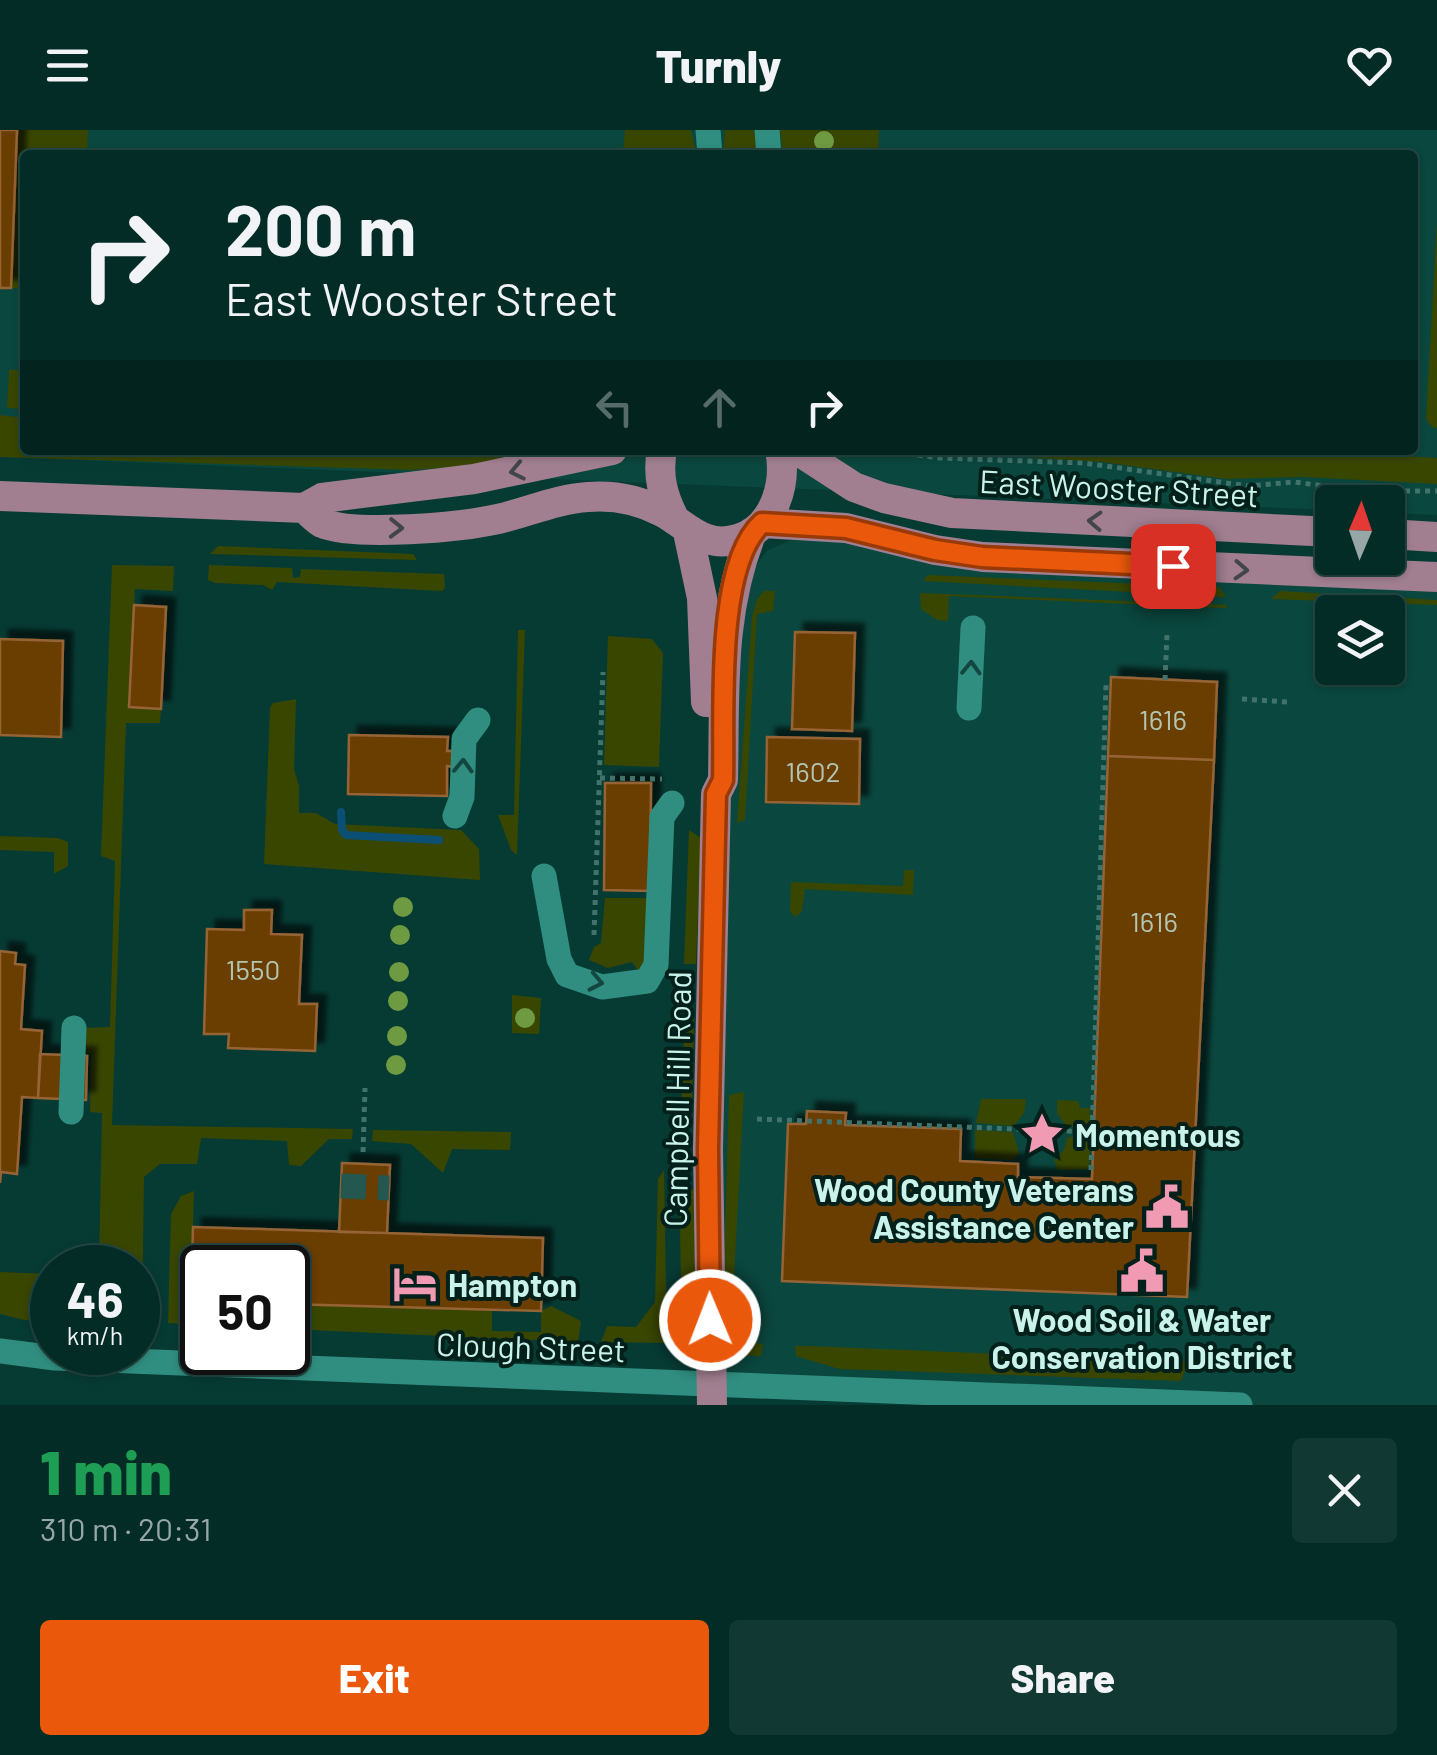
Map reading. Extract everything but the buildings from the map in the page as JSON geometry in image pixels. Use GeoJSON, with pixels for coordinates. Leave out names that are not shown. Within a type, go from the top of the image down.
{"type":"FeatureCollection","features":[{"type":"Feature","properties":{"kind":"main road"},"geometry":{"type":"LineString","coordinates":[[0,496],[304,508],[322,498],[474,479],[588,455]]}},
{"type":"Feature","properties":{"kind":"main road"},"geometry":{"type":"LineString","coordinates":[[662,455],[660,478],[665,501],[682,526]]}},
{"type":"Feature","properties":{"kind":"main road"},"geometry":{"type":"LineString","coordinates":[[304,508],[322,523],[430,528],[496,520],[570,499],[605,496],[640,503],[702,540],[720,542],[734,540],[758,527],[771,512],[781,485],[780,455]]}},
{"type":"Feature","properties":{"kind":"main road","name":"East Wooster Street"},"geometry":{"type":"LineString","coordinates":[[804,455],[854,487],[952,513],[1315,531]]}},
{"type":"Feature","properties":{"kind":"main road","name":"Campbell Hill Road"},"geometry":{"type":"LineString","coordinates":[[682,526],[702,598],[710,781],[716,794]]}},
{"type":"Feature","properties":{"kind":"main road"},"geometry":{"type":"LineString","coordinates":[[758,527],[846,528],[982,557],[1437,577]]}},
{"type":"Feature","properties":{"kind":"main road","name":"Campbell Hill Road"},"geometry":{"type":"LineString","coordinates":[[712,1395],[708,1149],[716,794],[723,780],[728,608],[737,568],[758,527]]}},
{"type":"Feature","properties":{"kind":"main road"},"geometry":{"type":"LineString","coordinates":[[1405,535],[1437,536]]}},
{"type":"Feature","properties":{"kind":"street"},"geometry":{"type":"LineString","coordinates":[[970,708],[972,628]]}},
{"type":"Feature","properties":{"kind":"street"},"geometry":{"type":"LineString","coordinates":[[455,816],[462,797],[464,740],[478,720]]}},
{"type":"Feature","properties":{"kind":"street"},"geometry":{"type":"LineString","coordinates":[[544,876],[559,959],[567,975],[602,987],[648,981],[656,965],[662,817],[672,791]]}},
{"type":"Feature","properties":{"kind":"street"},"geometry":{"type":"LineString","coordinates":[[70,1112],[74,1028]]}},
{"type":"Feature","properties":{"kind":"street","name":"Clough Street"},"geometry":{"type":"LineString","coordinates":[[0,1351],[712,1395],[1240,1405]]}},
{"type":"Feature","properties":{"kind":"path"},"geometry":{"type":"LineString","coordinates":[[917,455],[1084,464],[1248,486],[1294,482],[1364,491],[1437,491]]}},
{"type":"Feature","properties":{"kind":"path"},"geometry":{"type":"LineString","coordinates":[[1165,680],[1166,634]]}},
{"type":"Feature","properties":{"kind":"path"},"geometry":{"type":"LineString","coordinates":[[594,935],[604,672]]}},
{"type":"Feature","properties":{"kind":"path"},"geometry":{"type":"LineString","coordinates":[[1091,1170],[1106,685]]}},
{"type":"Feature","properties":{"kind":"path"},"geometry":{"type":"LineString","coordinates":[[1242,699],[1287,702]]}},
{"type":"Feature","properties":{"kind":"path"},"geometry":{"type":"LineString","coordinates":[[600,778],[672,791]]}},
{"type":"Feature","properties":{"kind":"path"},"geometry":{"type":"LineString","coordinates":[[363,1152],[365,1088]]}},
{"type":"Feature","properties":{"kind":"path"},"geometry":{"type":"LineString","coordinates":[[758,1119],[1092,1132]]}},
{"type":"Feature","properties":{"kind":"shaded area"},"geometry":{"type":"Polygon","coordinates":[[[0,130],[1437,130],[1437,515],[1405,514],[1405,485],[1315,485],[1315,509],[0,457],[0,130]]]}},
{"type":"Feature","properties":{"kind":"shaded area"},"geometry":{"type":"Polygon","coordinates":[[[794,539],[1315,570],[1315,575],[1437,577],[1437,1405],[1240,1405],[711,1385],[708,1149],[740,604],[750,573],[768,550],[794,539]]]}},
{"type":"Feature","properties":{"kind":"green space"},"geometry":{"type":"Polygon","coordinates":[[[17,130],[88,130],[87,150],[20,150],[20,288],[11,288],[17,130]]]}},
{"type":"Feature","properties":{"kind":"green space"},"geometry":{"type":"Polygon","coordinates":[[[625,130],[691,130],[696,150],[623,150],[625,130]]]}},
{"type":"Feature","properties":{"kind":"green space"},"geometry":{"type":"Polygon","coordinates":[[[725,130],[754,130],[757,150],[723,150],[725,130]]]}},
{"type":"Feature","properties":{"kind":"green space"},"geometry":{"type":"Polygon","coordinates":[[[780,130],[879,130],[878,150],[782,150],[780,130]]]}},
{"type":"Feature","properties":{"kind":"green space"},"geometry":{"type":"Polygon","coordinates":[[[1437,222],[1437,428],[1426,419],[1437,222]]]}},
{"type":"Feature","properties":{"kind":"green space"},"geometry":{"type":"Polygon","coordinates":[[[9,370],[20,370],[20,409],[7,408],[9,370]]]}},
{"type":"Feature","properties":{"kind":"green space"},"geometry":{"type":"Polygon","coordinates":[[[0,415],[20,417],[20,455],[526,455],[466,466],[412,470],[0,457],[0,415]]]}},
{"type":"Feature","properties":{"kind":"green space"},"geometry":{"type":"Polygon","coordinates":[[[992,455],[1437,458],[1437,484],[1302,477],[1226,479],[1102,462],[992,455]]]}},
{"type":"Feature","properties":{"kind":"green space"},"geometry":{"type":"Polygon","coordinates":[[[218,546],[413,554],[417,560],[210,554],[218,546]]]}},
{"type":"Feature","properties":{"kind":"green space"},"geometry":{"type":"Polygon","coordinates":[[[112,565],[174,566],[173,591],[135,589],[129,707],[161,709],[160,723],[126,723],[112,1125],[353,1129],[352,1139],[329,1139],[301,1166],[289,1165],[287,1141],[201,1138],[197,1164],[160,1164],[144,1177],[143,1245],[99,1245],[102,1113],[90,1112],[91,1054],[84,1051],[83,1028],[110,1027],[115,861],[101,856],[112,565]]]}},
{"type":"Feature","properties":{"kind":"green space"},"geometry":{"type":"Polygon","coordinates":[[[209,565],[292,568],[293,578],[300,577],[301,569],[444,574],[445,588],[442,591],[277,582],[272,590],[263,585],[215,583],[208,580],[209,565]]]}},
{"type":"Feature","properties":{"kind":"green space"},"geometry":{"type":"Polygon","coordinates":[[[928,575],[1219,587],[1226,597],[923,581],[928,575]]]}},
{"type":"Feature","properties":{"kind":"green space"},"geometry":{"type":"Polygon","coordinates":[[[764,591],[775,591],[773,611],[757,614],[745,820],[737,823],[752,617],[757,599],[764,591]]]}},
{"type":"Feature","properties":{"kind":"green space"},"geometry":{"type":"Polygon","coordinates":[[[1280,591],[1350,595],[1315,595],[1315,601],[1271,599],[1280,591]]]}},
{"type":"Feature","properties":{"kind":"green space"},"geometry":{"type":"Polygon","coordinates":[[[920,593],[1227,608],[949,596],[948,621],[937,620],[921,609],[920,593]]]}},
{"type":"Feature","properties":{"kind":"green space"},"geometry":{"type":"Polygon","coordinates":[[[1405,598],[1437,600],[1437,605],[1405,604],[1405,598]]]}},
{"type":"Feature","properties":{"kind":"green space"},"geometry":{"type":"Polygon","coordinates":[[[518,630],[525,630],[517,855],[511,850],[498,815],[514,815],[518,630]]]}},
{"type":"Feature","properties":{"kind":"green space"},"geometry":{"type":"Polygon","coordinates":[[[608,636],[652,639],[663,653],[659,767],[604,765],[608,636]]]}},
{"type":"Feature","properties":{"kind":"green space"},"geometry":{"type":"Polygon","coordinates":[[[296,699],[294,769],[299,786],[299,813],[316,813],[335,824],[461,830],[479,849],[480,880],[264,864],[270,708],[273,703],[296,699]]]}},
{"type":"Feature","properties":{"kind":"green space"},"geometry":{"type":"Polygon","coordinates":[[[689,830],[701,838],[696,964],[684,964],[689,830]]]}},
{"type":"Feature","properties":{"kind":"green space"},"geometry":{"type":"Polygon","coordinates":[[[0,836],[58,838],[68,842],[68,866],[54,874],[54,852],[0,850],[0,836]]]}},
{"type":"Feature","properties":{"kind":"green space"},"geometry":{"type":"Polygon","coordinates":[[[904,870],[914,870],[913,895],[805,889],[802,911],[796,917],[790,912],[791,882],[903,886],[904,870]]]}},
{"type":"Feature","properties":{"kind":"green space"},"geometry":{"type":"Polygon","coordinates":[[[605,898],[650,898],[650,958],[639,972],[632,962],[608,968],[589,960],[594,947],[601,943],[605,898]]]}},
{"type":"Feature","properties":{"kind":"green space"},"geometry":{"type":"Polygon","coordinates":[[[512,995],[541,998],[539,1034],[512,1033],[512,995]]]}},
{"type":"Feature","properties":{"kind":"green space"},"geometry":{"type":"Polygon","coordinates":[[[685,1012],[694,1019],[692,1102],[681,1109],[685,1012]]]}},
{"type":"Feature","properties":{"kind":"green space"},"geometry":{"type":"Polygon","coordinates":[[[744,1092],[734,1277],[741,1341],[763,1344],[761,1356],[728,1355],[723,1304],[729,1095],[744,1092]]]}},
{"type":"Feature","properties":{"kind":"green space"},"geometry":{"type":"Polygon","coordinates":[[[981,1099],[1026,1099],[1024,1113],[1014,1126],[976,1123],[981,1099]]]}},
{"type":"Feature","properties":{"kind":"green space"},"geometry":{"type":"Polygon","coordinates":[[[1057,1100],[1078,1101],[1080,1108],[1090,1108],[1090,1128],[1066,1126],[1057,1113],[1057,1100]]]}},
{"type":"Feature","properties":{"kind":"green space"},"geometry":{"type":"Polygon","coordinates":[[[373,1130],[511,1132],[510,1150],[452,1149],[443,1173],[411,1144],[372,1141],[373,1130]]]}},
{"type":"Feature","properties":{"kind":"green space"},"geometry":{"type":"Polygon","coordinates":[[[975,1130],[1013,1132],[1019,1153],[1013,1160],[975,1158],[975,1130]]]}},
{"type":"Feature","properties":{"kind":"green space"},"geometry":{"type":"Polygon","coordinates":[[[1090,1136],[1089,1169],[1058,1170],[1054,1160],[1063,1151],[1068,1137],[1090,1136]]]}},
{"type":"Feature","properties":{"kind":"green space"},"geometry":{"type":"Polygon","coordinates":[[[664,1170],[667,1343],[601,1342],[607,1326],[636,1327],[655,1302],[658,1179],[664,1170]]]}},
{"type":"Feature","properties":{"kind":"green space"},"geometry":{"type":"Polygon","coordinates":[[[679,1172],[697,1195],[698,1342],[682,1344],[679,1172]]]}},
{"type":"Feature","properties":{"kind":"green space"},"geometry":{"type":"Polygon","coordinates":[[[194,1191],[193,1245],[180,1245],[180,1324],[168,1323],[171,1214],[181,1196],[194,1191]]]}},
{"type":"Feature","properties":{"kind":"green space"},"geometry":{"type":"Polygon","coordinates":[[[0,1272],[30,1273],[30,1320],[0,1314],[0,1272]]]}},
{"type":"Feature","properties":{"kind":"green space"},"geometry":{"type":"Polygon","coordinates":[[[310,1305],[492,1310],[492,1331],[541,1332],[541,1311],[551,1306],[581,1321],[578,1342],[310,1330],[310,1305]]]}},
{"type":"Feature","properties":{"kind":"green space"},"geometry":{"type":"Polygon","coordinates":[[[795,1346],[1188,1362],[1181,1381],[839,1369],[796,1356],[795,1346]]]}},
{"type":"Feature","properties":{"kind":"waterway"},"geometry":{"type":"LineString","coordinates":[[341,812],[346,835],[439,840]]}},
{"type":"Feature","properties":{"kind":"tunnel"},"geometry":{"type":"LineString","coordinates":[[341,1186],[389,1188]]}},
{"type":"Feature","properties":{"kind":"place","name":"Momentous"},"geometry":{"type":"Point","coordinates":[1042,1134]}},
{"type":"Feature","properties":{"kind":"place","name":"Wood County Veterans Assistance Center"},"geometry":{"type":"Point","coordinates":[1167,1207]}},
{"type":"Feature","properties":{"kind":"place","name":"Wood Soil & Water Conservation District"},"geometry":{"type":"Point","coordinates":[1142,1271]}},
{"type":"Feature","properties":{"kind":"place","name":"Hampton"},"geometry":{"type":"Point","coordinates":[415,1284]}},
{"type":"Feature","properties":{"kind":"route"},"geometry":{"type":"LineString","coordinates":[[710,1320],[708,1149],[716,794],[723,780],[728,608],[737,568],[752,532],[762,523],[846,528],[982,557],[1173,566]]}}]}
